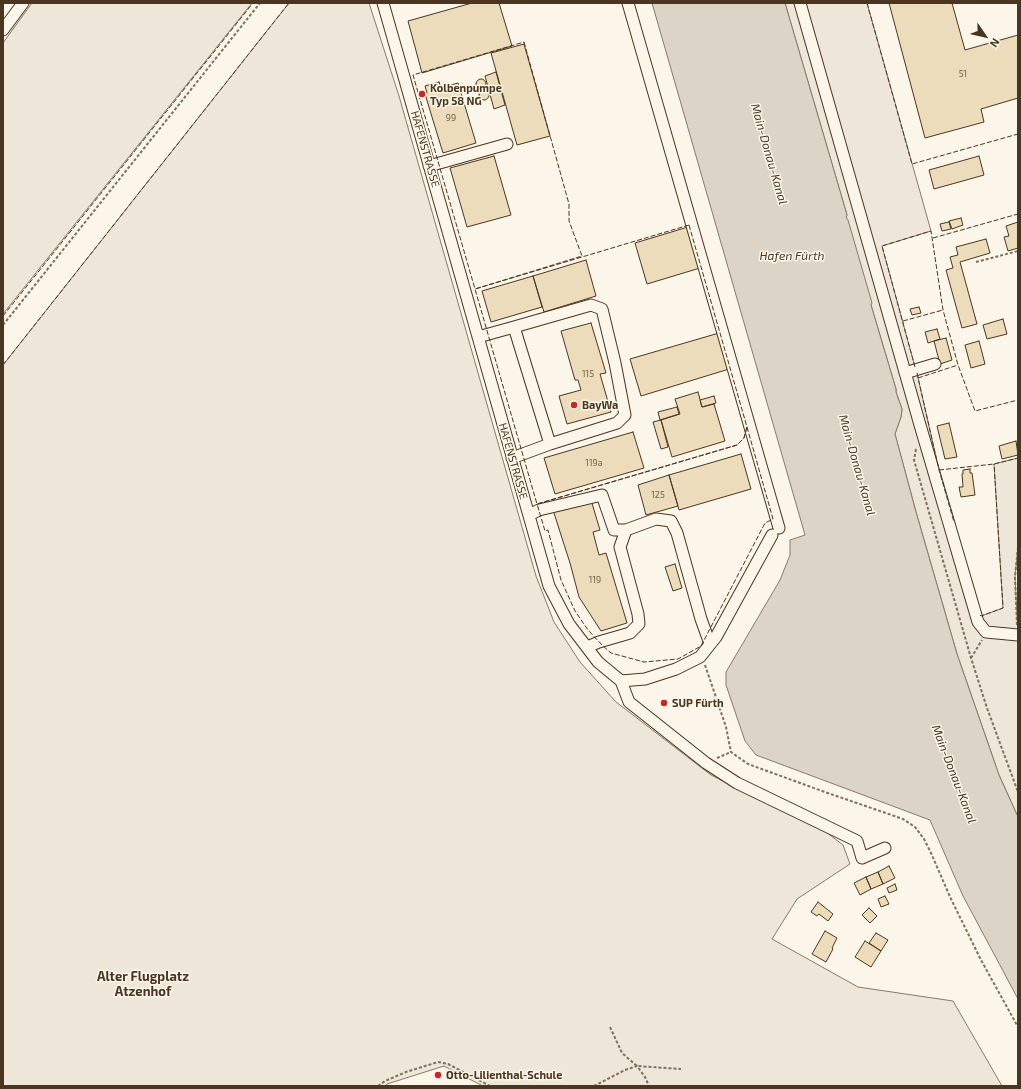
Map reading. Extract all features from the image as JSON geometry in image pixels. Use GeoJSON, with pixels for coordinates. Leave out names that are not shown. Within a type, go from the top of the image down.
{"type":"FeatureCollection","features":[{"type":"Feature","properties":{"kind":"street"},"geometry":{"type":"LineString","coordinates":[[3,30],[22,3]]}},
{"type":"Feature","properties":{"kind":"street","name":"HAFENSTRASSE"},"geometry":{"type":"LineString","coordinates":[[383,3],[549,586],[568,624],[598,662],[621,681]]}},
{"type":"Feature","properties":{"kind":"street"},"geometry":{"type":"LineString","coordinates":[[628,3],[776,532],[716,637],[700,657],[676,669],[645,679],[621,681],[629,702],[706,763],[737,783],[857,841],[862,858],[885,848]]}},
{"type":"Feature","properties":{"kind":"street"},"geometry":{"type":"LineString","coordinates":[[800,3],[905,373],[978,622],[986,632],[1018,636]]}},
{"type":"Feature","properties":{"kind":"street"},"geometry":{"type":"LineString","coordinates":[[429,166],[507,144]]}},
{"type":"Feature","properties":{"kind":"street"},"geometry":{"type":"LineString","coordinates":[[478,337],[591,305],[602,309],[615,363],[625,415],[617,423],[550,444],[512,458]]}},
{"type":"Feature","properties":{"kind":"street"},"geometry":{"type":"LineString","coordinates":[[514,327],[550,444]]}},
{"type":"Feature","properties":{"kind":"street"},"geometry":{"type":"LineString","coordinates":[[905,373],[936,364]]}},
{"type":"Feature","properties":{"kind":"street"},"geometry":{"type":"LineString","coordinates":[[529,515],[539,510],[602,495],[614,530],[626,530],[656,519],[671,521],[677,533],[701,619],[710,644]]}},
{"type":"Feature","properties":{"kind":"street"},"geometry":{"type":"LineString","coordinates":[[587,648],[598,642],[630,633],[639,624],[638,614],[620,547],[626,530]]}},
{"type":"Feature","properties":{"kind":"path"},"geometry":{"type":"LineString","coordinates":[[3,324],[260,3]]}},
{"type":"Feature","properties":{"kind":"path"},"geometry":{"type":"LineString","coordinates":[[976,262],[1018,251]]}},
{"type":"Feature","properties":{"kind":"path"},"geometry":{"type":"LineString","coordinates":[[916,446],[914,460],[971,658],[987,708],[1018,792]]}},
{"type":"Feature","properties":{"kind":"path"},"geometry":{"type":"LineString","coordinates":[[1018,547],[1015,576],[1018,636]]}},
{"type":"Feature","properties":{"kind":"path"},"geometry":{"type":"LineString","coordinates":[[971,658],[986,632]]}},
{"type":"Feature","properties":{"kind":"path"},"geometry":{"type":"LineString","coordinates":[[700,657],[704,662],[716,696]]}},
{"type":"Feature","properties":{"kind":"path"},"geometry":{"type":"LineString","coordinates":[[610,1027],[622,1053],[636,1066],[645,1077],[649,1086]]}},
{"type":"Feature","properties":{"kind":"path"},"geometry":{"type":"LineString","coordinates":[[378,1086],[385,1081],[406,1072],[438,1062],[448,1064],[490,1086]]}},
{"type":"Feature","properties":{"kind":"path"},"geometry":{"type":"LineString","coordinates":[[594,1086],[636,1066],[681,1069]]}},
{"type":"Feature","properties":{"kind":"shaded area"},"geometry":{"type":"Polygon","coordinates":[[[32,3],[252,3],[3,314],[3,43],[32,3]]]}},
{"type":"Feature","properties":{"kind":"shaded area"},"geometry":{"type":"Polygon","coordinates":[[[289,3],[369,3],[399,96],[536,576],[554,622],[580,662],[616,702],[711,775],[826,832],[843,845],[850,864],[797,899],[772,939],[858,987],[953,1001],[1002,1086],[483,1086],[444,1066],[387,1084],[386,1086],[3,1086],[3,365],[289,3]]]}},
{"type":"Feature","properties":{"kind":"shaded area"},"geometry":{"type":"Polygon","coordinates":[[[785,3],[867,3],[931,231],[882,246],[918,378],[939,470],[981,616],[1003,608],[994,464],[1018,458],[1018,547],[1015,577],[1018,635],[1018,817],[999,775],[957,654],[916,512],[895,434],[902,409],[785,3]]]}},
{"type":"Feature","properties":{"kind":"water"},"geometry":{"type":"Polygon","coordinates":[[[652,3],[785,3],[902,409],[895,434],[916,512],[957,654],[999,775],[1018,817],[1018,999],[963,896],[930,820],[756,755],[745,741],[726,685],[726,672],[780,580],[790,555],[790,540],[805,535],[652,3]]]}},
{"type":"Feature","properties":{"kind":"building"},"geometry":{"type":"Polygon","coordinates":[[[472,3],[499,3],[512,46],[422,73],[408,21],[472,3]]]}},
{"type":"Feature","properties":{"kind":"building"},"geometry":{"type":"Polygon","coordinates":[[[889,3],[952,3],[965,50],[1018,35],[1018,98],[981,109],[984,122],[925,138],[889,3]]]}},
{"type":"Feature","properties":{"kind":"building"},"geometry":{"type":"Polygon","coordinates":[[[524,44],[550,136],[517,145],[491,53],[524,44]]]}},
{"type":"Feature","properties":{"kind":"building"},"geometry":{"type":"Polygon","coordinates":[[[496,72],[505,105],[494,109],[485,76],[496,72]]]}},
{"type":"Feature","properties":{"kind":"building"},"geometry":{"type":"Polygon","coordinates":[[[481,79],[486,84],[481,89],[476,84],[481,79]]]}},
{"type":"Feature","properties":{"kind":"building"},"geometry":{"type":"Polygon","coordinates":[[[439,82],[441,88],[458,83],[476,143],[443,153],[425,94],[427,93],[425,86],[439,82]]]}},
{"type":"Feature","properties":{"kind":"building"},"geometry":{"type":"Polygon","coordinates":[[[484,90],[489,95],[484,100],[479,95],[484,90]]]}},
{"type":"Feature","properties":{"kind":"building"},"geometry":{"type":"Polygon","coordinates":[[[494,156],[511,215],[467,227],[450,168],[494,156]]]}},
{"type":"Feature","properties":{"kind":"building"},"geometry":{"type":"Polygon","coordinates":[[[979,156],[984,175],[934,189],[929,170],[979,156]]]}},
{"type":"Feature","properties":{"kind":"building"},"geometry":{"type":"Polygon","coordinates":[[[961,218],[963,225],[952,229],[949,221],[961,218]]]}},
{"type":"Feature","properties":{"kind":"building"},"geometry":{"type":"Polygon","coordinates":[[[949,222],[951,229],[942,231],[940,224],[949,222]]]}},
{"type":"Feature","properties":{"kind":"building"},"geometry":{"type":"Polygon","coordinates":[[[1018,222],[1018,248],[1008,251],[1004,237],[1009,236],[1006,226],[1018,222]]]}},
{"type":"Feature","properties":{"kind":"building"},"geometry":{"type":"Polygon","coordinates":[[[688,227],[700,268],[647,284],[635,243],[688,227]]]}},
{"type":"Feature","properties":{"kind":"building"},"geometry":{"type":"Polygon","coordinates":[[[986,239],[990,253],[960,262],[977,324],[962,328],[946,270],[953,268],[950,257],[958,255],[956,247],[986,239]]]}},
{"type":"Feature","properties":{"kind":"building"},"geometry":{"type":"Polygon","coordinates":[[[586,260],[596,296],[544,312],[533,276],[586,260]]]}},
{"type":"Feature","properties":{"kind":"building"},"geometry":{"type":"Polygon","coordinates":[[[533,276],[542,307],[491,322],[482,291],[533,276]]]}},
{"type":"Feature","properties":{"kind":"building"},"geometry":{"type":"Polygon","coordinates":[[[919,307],[921,313],[912,315],[910,309],[919,307]]]}},
{"type":"Feature","properties":{"kind":"building"},"geometry":{"type":"Polygon","coordinates":[[[1003,319],[1007,334],[987,339],[983,325],[1003,319]]]}},
{"type":"Feature","properties":{"kind":"building"},"geometry":{"type":"Polygon","coordinates":[[[591,323],[606,373],[600,374],[611,412],[567,424],[559,396],[581,390],[578,380],[575,380],[561,331],[591,323]]]}},
{"type":"Feature","properties":{"kind":"building"},"geometry":{"type":"Polygon","coordinates":[[[937,329],[940,339],[928,343],[925,332],[937,329]]]}},
{"type":"Feature","properties":{"kind":"building"},"geometry":{"type":"Polygon","coordinates":[[[719,333],[729,369],[641,396],[630,359],[719,333]]]}},
{"type":"Feature","properties":{"kind":"building"},"geometry":{"type":"Polygon","coordinates":[[[946,338],[952,360],[940,364],[934,341],[946,338]]]}},
{"type":"Feature","properties":{"kind":"building"},"geometry":{"type":"Polygon","coordinates":[[[979,341],[985,364],[971,368],[965,345],[979,341]]]}},
{"type":"Feature","properties":{"kind":"building"},"geometry":{"type":"Polygon","coordinates":[[[698,392],[702,407],[714,404],[725,441],[672,457],[661,420],[680,414],[675,399],[698,392]]]}},
{"type":"Feature","properties":{"kind":"building"},"geometry":{"type":"Polygon","coordinates":[[[714,396],[716,403],[702,407],[700,400],[714,396]]]}},
{"type":"Feature","properties":{"kind":"building"},"geometry":{"type":"Polygon","coordinates":[[[677,407],[679,414],[660,420],[658,412],[677,407]]]}},
{"type":"Feature","properties":{"kind":"building"},"geometry":{"type":"Polygon","coordinates":[[[661,420],[668,447],[661,449],[653,422],[661,420]]]}},
{"type":"Feature","properties":{"kind":"building"},"geometry":{"type":"Polygon","coordinates":[[[949,423],[957,457],[945,459],[937,426],[949,423]]]}},
{"type":"Feature","properties":{"kind":"building"},"geometry":{"type":"Polygon","coordinates":[[[633,432],[644,468],[555,494],[544,458],[633,432]]]}},
{"type":"Feature","properties":{"kind":"building"},"geometry":{"type":"Polygon","coordinates":[[[1016,441],[1018,455],[1002,459],[999,446],[1016,441]]]}},
{"type":"Feature","properties":{"kind":"building"},"geometry":{"type":"Polygon","coordinates":[[[741,454],[751,489],[679,510],[669,475],[741,454]]]}},
{"type":"Feature","properties":{"kind":"building"},"geometry":{"type":"Polygon","coordinates":[[[970,469],[970,473],[972,473],[975,495],[961,497],[959,487],[963,487],[963,470],[970,469]]]}},
{"type":"Feature","properties":{"kind":"building"},"geometry":{"type":"Polygon","coordinates":[[[669,475],[678,506],[646,515],[638,485],[669,475]]]}},
{"type":"Feature","properties":{"kind":"building"},"geometry":{"type":"Polygon","coordinates":[[[591,500],[600,530],[593,532],[599,555],[606,553],[627,623],[601,631],[579,597],[553,510],[591,500]]]}},
{"type":"Feature","properties":{"kind":"building"},"geometry":{"type":"Polygon","coordinates":[[[675,564],[682,588],[673,591],[665,567],[675,564]]]}},
{"type":"Feature","properties":{"kind":"building"},"geometry":{"type":"Polygon","coordinates":[[[889,866],[895,878],[883,884],[878,872],[889,866]]]}},
{"type":"Feature","properties":{"kind":"building"},"geometry":{"type":"Polygon","coordinates":[[[878,872],[883,884],[871,889],[866,877],[878,872]]]}},
{"type":"Feature","properties":{"kind":"building"},"geometry":{"type":"Polygon","coordinates":[[[866,877],[871,889],[860,895],[854,883],[866,877]]]}},
{"type":"Feature","properties":{"kind":"building"},"geometry":{"type":"Polygon","coordinates":[[[895,884],[897,890],[889,893],[887,888],[895,884]]]}},
{"type":"Feature","properties":{"kind":"building"},"geometry":{"type":"Polygon","coordinates":[[[885,896],[889,904],[881,907],[878,899],[885,896]]]}},
{"type":"Feature","properties":{"kind":"building"},"geometry":{"type":"Polygon","coordinates":[[[818,902],[833,914],[828,921],[819,914],[817,916],[811,912],[818,902]]]}},
{"type":"Feature","properties":{"kind":"building"},"geometry":{"type":"Polygon","coordinates":[[[869,908],[877,916],[870,923],[862,915],[869,908]]]}},
{"type":"Feature","properties":{"kind":"building"},"geometry":{"type":"Polygon","coordinates":[[[825,931],[837,938],[826,962],[812,954],[825,931]]]}},
{"type":"Feature","properties":{"kind":"building"},"geometry":{"type":"Polygon","coordinates":[[[876,933],[888,940],[881,951],[869,943],[876,933]]]}},
{"type":"Feature","properties":{"kind":"building"},"geometry":{"type":"Polygon","coordinates":[[[865,941],[881,951],[871,967],[855,957],[865,941]]]}},
{"type":"Feature","properties":{"kind":"fence"},"geometry":{"type":"LineString","coordinates":[[3,316],[253,3]]}},
{"type":"Feature","properties":{"kind":"fence"},"geometry":{"type":"LineString","coordinates":[[3,365],[289,3]]}},
{"type":"Feature","properties":{"kind":"fence"},"geometry":{"type":"LineString","coordinates":[[867,3],[912,164],[1018,134]]}},
{"type":"Feature","properties":{"kind":"fence"},"geometry":{"type":"LineString","coordinates":[[524,42],[569,204],[569,221],[582,256],[475,289],[413,75],[524,42]]}},
{"type":"Feature","properties":{"kind":"fence"},"geometry":{"type":"LineString","coordinates":[[933,238],[1018,214]]}},
{"type":"Feature","properties":{"kind":"fence"},"geometry":{"type":"LineString","coordinates":[[689,225],[747,427],[744,438],[737,445],[537,504],[475,289],[689,225]]}},
{"type":"Feature","properties":{"kind":"fence"},"geometry":{"type":"LineString","coordinates":[[915,367],[882,246],[931,231],[943,310],[958,365],[975,411],[1018,400]]}},
{"type":"Feature","properties":{"kind":"fence"},"geometry":{"type":"LineString","coordinates":[[903,321],[943,310]]}},
{"type":"Feature","properties":{"kind":"fence"},"geometry":{"type":"LineString","coordinates":[[918,378],[958,365]]}},
{"type":"Feature","properties":{"kind":"fence"},"geometry":{"type":"LineString","coordinates":[[917,373],[939,470],[954,522]]}},
{"type":"Feature","properties":{"kind":"fence"},"geometry":{"type":"LineString","coordinates":[[747,427],[773,519],[765,523],[701,646],[678,659],[644,662],[611,653],[588,630],[575,611],[561,580],[548,530],[545,531],[537,504],[737,445],[744,438],[747,427]]}},
{"type":"Feature","properties":{"kind":"fence"},"geometry":{"type":"LineString","coordinates":[[939,470],[994,464],[1018,458]]}},
{"type":"Feature","properties":{"kind":"fence"},"geometry":{"type":"LineString","coordinates":[[980,615],[981,616],[1003,608],[994,464]]}},
{"type":"Feature","properties":{"kind":"place","name":"Kolbenpumpe Typ 58 NG"},"geometry":{"type":"Point","coordinates":[422,94]}},
{"type":"Feature","properties":{"kind":"place","name":"BayWa"},"geometry":{"type":"Point","coordinates":[574,405]}},
{"type":"Feature","properties":{"kind":"place","name":"SUP Fürth"},"geometry":{"type":"Point","coordinates":[664,703]}},
{"type":"Feature","properties":{"kind":"place","name":"Otto-Lilienthal-Schule"},"geometry":{"type":"Point","coordinates":[438,1075]}},
{"type":"Feature","properties":{"kind":"district","name":"Alter Flugplatz Atzenhof"},"geometry":{"type":"Point","coordinates":[143,984]}},
{"type":"Feature","properties":{"kind":"water label","name":"Main-Donau-Kanal"},"geometry":{"type":"Point","coordinates":[769,154]}},
{"type":"Feature","properties":{"kind":"water label","name":"Hafen Fürth"},"geometry":{"type":"Point","coordinates":[792,256]}},
{"type":"Feature","properties":{"kind":"water label","name":"Main-Donau-Kanal"},"geometry":{"type":"Point","coordinates":[857,465]}},
{"type":"Feature","properties":{"kind":"water label","name":"Main-Donau-Kanal"},"geometry":{"type":"Point","coordinates":[954,774]}}]}
